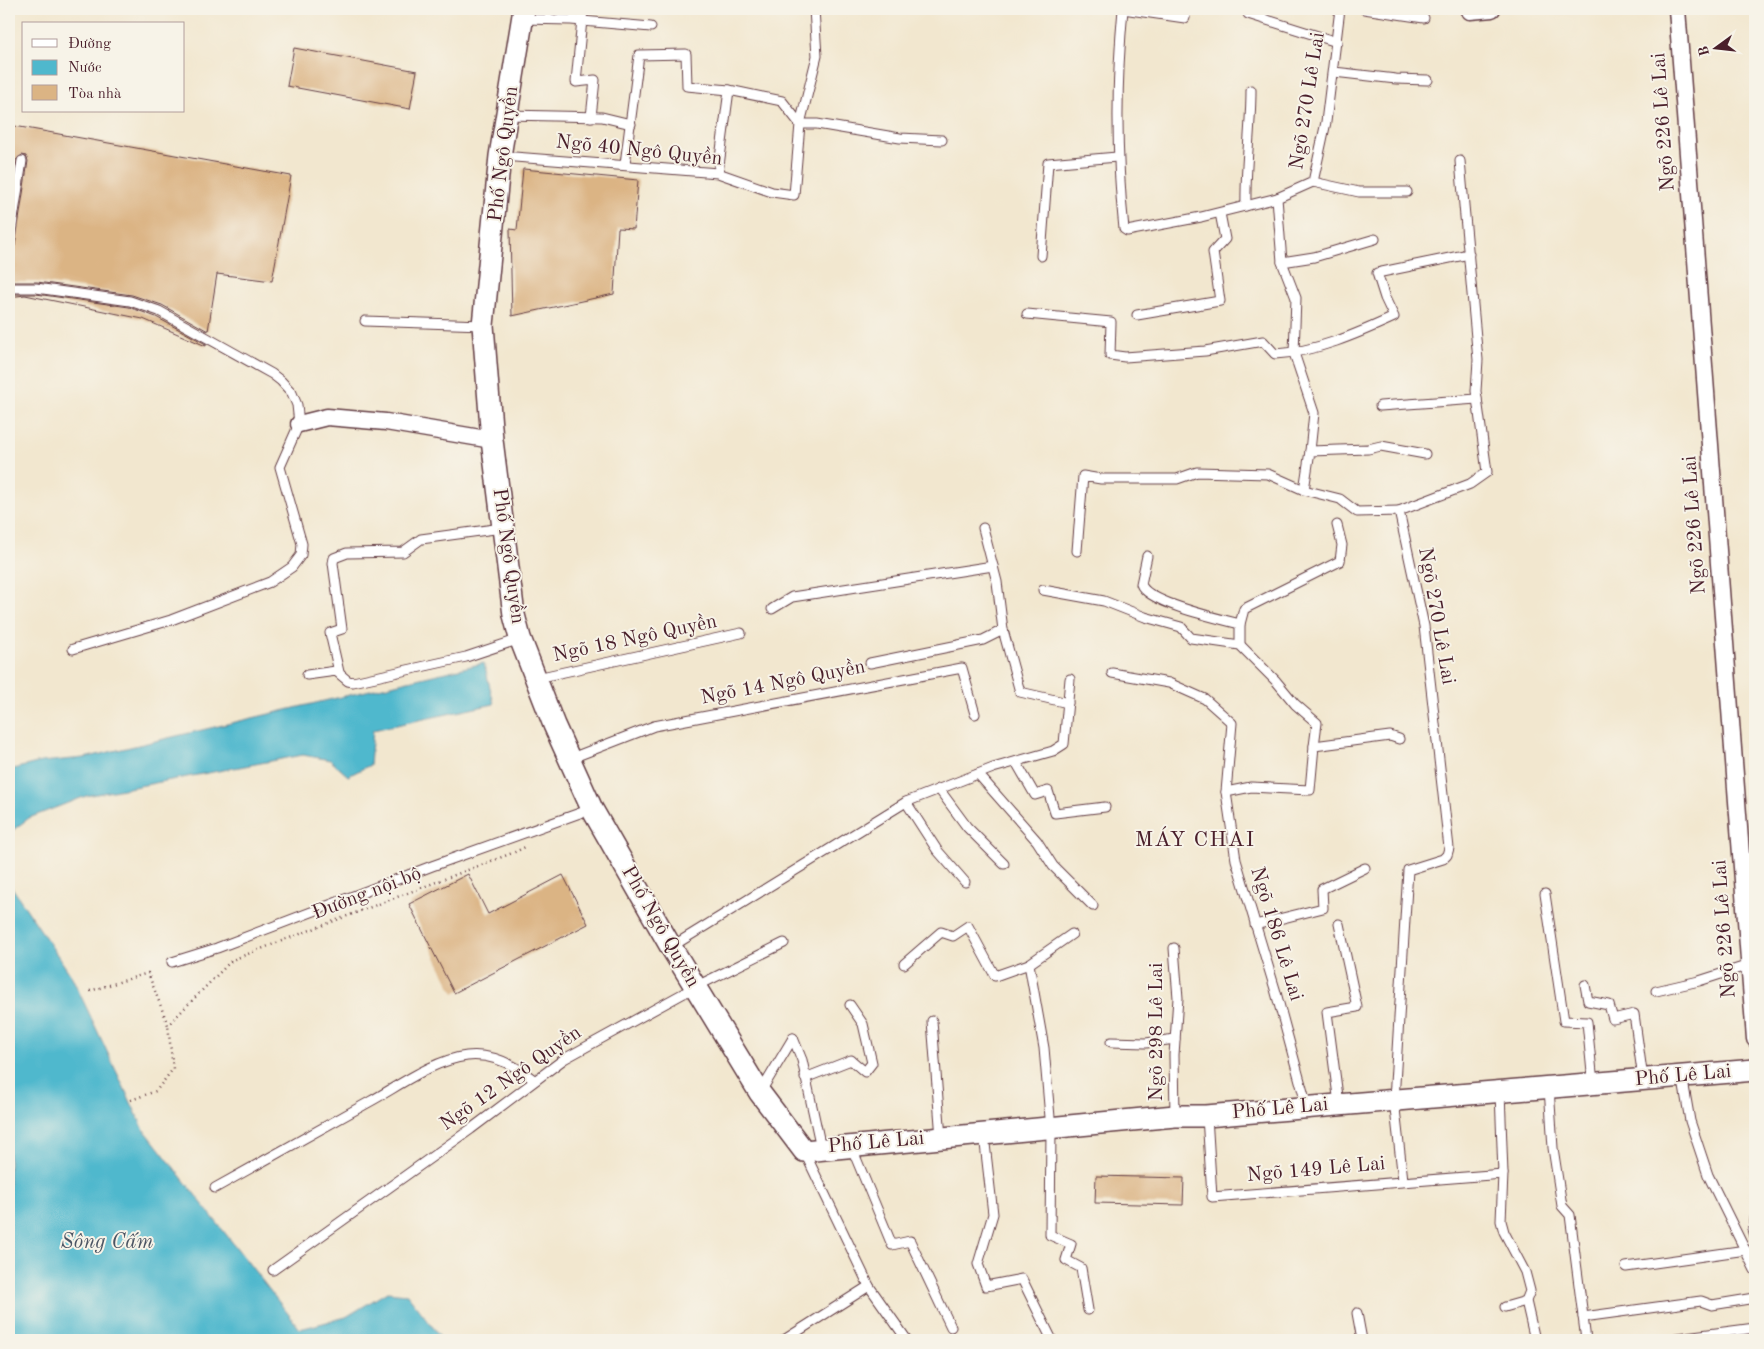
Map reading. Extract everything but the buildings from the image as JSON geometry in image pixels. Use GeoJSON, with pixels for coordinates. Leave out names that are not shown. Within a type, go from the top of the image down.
{"type":"FeatureCollection","features":[{"type":"Feature","properties":{"kind":"street"},"geometry":{"type":"LineString","coordinates":[[1470,11],[1492,9]]}},
{"type":"Feature","properties":{"kind":"street","name":"Ngõ 226 Lê Lai"},"geometry":{"type":"LineString","coordinates":[[1677,9],[1755,1039]]}},
{"type":"Feature","properties":{"kind":"street","name":"Phố Ngô Quyền"},"geometry":{"type":"LineString","coordinates":[[523,14],[500,156],[483,325],[492,440],[514,615],[520,638],[568,759],[592,809],[671,947],[760,1093],[812,1149]]}},
{"type":"Feature","properties":{"kind":"street"},"geometry":{"type":"LineString","coordinates":[[299,424],[327,417],[386,422],[492,440]]}},
{"type":"Feature","properties":{"kind":"street","name":"Phố Lê Lai"},"geometry":{"type":"LineString","coordinates":[[812,1149],[1175,1116],[1206,1116],[1755,1070]]}},
{"type":"Feature","properties":{"kind":"lane"},"geometry":{"type":"LineString","coordinates":[[583,9],[576,82],[595,80],[591,116]]}},
{"type":"Feature","properties":{"kind":"lane"},"geometry":{"type":"LineString","coordinates":[[800,124],[817,56],[814,9]]}},
{"type":"Feature","properties":{"kind":"lane"},"geometry":{"type":"LineString","coordinates":[[1041,256],[1048,164],[1117,157],[1117,75],[1123,9],[1185,18],[1186,9]]}},
{"type":"Feature","properties":{"kind":"lane"},"geometry":{"type":"LineString","coordinates":[[1247,9],[1248,14],[1337,42]]}},
{"type":"Feature","properties":{"kind":"lane","name":"Ngõ 270 Lê Lai"},"geometry":{"type":"LineString","coordinates":[[1117,157],[1123,228],[1125,231],[1220,213],[1278,198],[1312,182],[1326,122],[1334,72],[1340,9]]}},
{"type":"Feature","properties":{"kind":"lane"},"geometry":{"type":"LineString","coordinates":[[1364,9],[1424,18]]}},
{"type":"Feature","properties":{"kind":"lane"},"geometry":{"type":"LineString","coordinates":[[523,14],[650,27]]}},
{"type":"Feature","properties":{"kind":"lane"},"geometry":{"type":"LineString","coordinates":[[625,164],[639,54],[686,54],[687,86],[729,90],[782,101],[800,124]]}},
{"type":"Feature","properties":{"kind":"lane"},"geometry":{"type":"LineString","coordinates":[[1334,72],[1396,80],[1428,80]]}},
{"type":"Feature","properties":{"kind":"lane"},"geometry":{"type":"LineString","coordinates":[[718,173],[729,90]]}},
{"type":"Feature","properties":{"kind":"lane"},"geometry":{"type":"LineString","coordinates":[[1246,206],[1245,172],[1251,128],[1250,90]]}},
{"type":"Feature","properties":{"kind":"lane"},"geometry":{"type":"LineString","coordinates":[[507,115],[591,116],[631,124]]}},
{"type":"Feature","properties":{"kind":"lane"},"geometry":{"type":"LineString","coordinates":[[800,124],[817,124],[900,138],[942,140]]}},
{"type":"Feature","properties":{"kind":"lane","name":"Ngõ 40 Ngô Quyền"},"geometry":{"type":"LineString","coordinates":[[500,156],[625,164],[718,173],[772,192],[794,195],[800,124]]}},
{"type":"Feature","properties":{"kind":"lane"},"geometry":{"type":"LineString","coordinates":[[9,245],[22,161]]}},
{"type":"Feature","properties":{"kind":"lane"},"geometry":{"type":"LineString","coordinates":[[1077,551],[1083,476],[1101,479],[1177,479],[1197,472],[1268,474],[1304,490],[1340,499],[1358,512],[1399,511],[1470,484],[1485,475],[1487,471],[1477,399],[1478,360],[1460,161]]}},
{"type":"Feature","properties":{"kind":"lane"},"geometry":{"type":"LineString","coordinates":[[1312,182],[1360,192],[1407,192]]}},
{"type":"Feature","properties":{"kind":"lane"},"geometry":{"type":"LineString","coordinates":[[1278,198],[1282,262],[1296,298],[1294,353],[1314,413],[1304,490]]}},
{"type":"Feature","properties":{"kind":"lane"},"geometry":{"type":"LineString","coordinates":[[1137,315],[1220,301],[1213,252],[1225,239],[1220,213]]}},
{"type":"Feature","properties":{"kind":"lane"},"geometry":{"type":"LineString","coordinates":[[1282,262],[1314,256],[1376,239]]}},
{"type":"Feature","properties":{"kind":"lane"},"geometry":{"type":"LineString","coordinates":[[1026,314],[1111,322],[1110,355],[1125,357],[1205,350],[1263,341],[1275,354],[1294,353],[1337,340],[1394,317],[1385,298],[1377,273],[1469,254]]}},
{"type":"Feature","properties":{"kind":"lane"},"geometry":{"type":"LineString","coordinates":[[9,288],[36,288],[130,301],[159,311],[281,381],[292,392],[297,405],[299,424],[280,468],[302,544],[301,555],[292,568],[270,582],[172,620],[74,649]]}},
{"type":"Feature","properties":{"kind":"lane"},"geometry":{"type":"LineString","coordinates":[[365,321],[483,325]]}},
{"type":"Feature","properties":{"kind":"lane"},"geometry":{"type":"LineString","coordinates":[[1380,406],[1477,399]]}},
{"type":"Feature","properties":{"kind":"lane"},"geometry":{"type":"LineString","coordinates":[[1310,451],[1368,449],[1381,446],[1424,454]]}},
{"type":"Feature","properties":{"kind":"lane","name":"Ngõ 270 Lê Lai"},"geometry":{"type":"LineString","coordinates":[[1394,1100],[1408,870],[1411,867],[1443,859],[1447,855],[1449,848],[1424,626],[1399,511]]}},
{"type":"Feature","properties":{"kind":"lane"},"geometry":{"type":"LineString","coordinates":[[1240,646],[1240,624],[1244,609],[1340,561],[1342,546],[1337,525]]}},
{"type":"Feature","properties":{"kind":"lane"},"geometry":{"type":"LineString","coordinates":[[339,672],[330,633],[342,629],[333,564],[334,558],[347,553],[403,552],[421,539],[502,528]]}},
{"type":"Feature","properties":{"kind":"lane"},"geometry":{"type":"LineString","coordinates":[[983,528],[998,582],[1003,630],[1020,692],[1068,703]]}},
{"type":"Feature","properties":{"kind":"lane"},"geometry":{"type":"LineString","coordinates":[[1147,556],[1141,584],[1146,592],[1188,610],[1240,624]]}},
{"type":"Feature","properties":{"kind":"lane"},"geometry":{"type":"LineString","coordinates":[[772,609],[792,597],[993,566]]}},
{"type":"Feature","properties":{"kind":"lane"},"geometry":{"type":"LineString","coordinates":[[1043,590],[1104,601],[1145,617],[1181,627],[1191,638],[1240,646],[1276,681],[1295,704],[1317,723],[1310,790],[1251,787],[1226,792]]}},
{"type":"Feature","properties":{"kind":"lane"},"geometry":{"type":"LineString","coordinates":[[870,663],[983,640],[1003,630]]}},
{"type":"Feature","properties":{"kind":"lane","name":"Ngõ 18 Ngô Quyền"},"geometry":{"type":"LineString","coordinates":[[536,678],[741,633]]}},
{"type":"Feature","properties":{"kind":"lane"},"geometry":{"type":"LineString","coordinates":[[307,675],[334,670],[339,672],[348,681],[353,682],[466,657],[520,638]]}},
{"type":"Feature","properties":{"kind":"lane","name":"Ngõ 14 Ngô Quyền"},"geometry":{"type":"LineString","coordinates":[[568,759],[654,726],[962,668],[975,714]]}},
{"type":"Feature","properties":{"kind":"lane","name":"Ngõ 186 Lê Lai"},"geometry":{"type":"LineString","coordinates":[[1112,673],[1169,683],[1205,700],[1232,724],[1226,792],[1236,860],[1307,1107]]}},
{"type":"Feature","properties":{"kind":"lane"},"geometry":{"type":"LineString","coordinates":[[671,947],[906,802],[978,774],[1053,751],[1064,744],[1070,679]]}},
{"type":"Feature","properties":{"kind":"lane"},"geometry":{"type":"LineString","coordinates":[[1314,746],[1390,736],[1399,739]]}},
{"type":"Feature","properties":{"kind":"lane"},"geometry":{"type":"LineString","coordinates":[[1016,762],[1035,795],[1048,790],[1055,813],[1105,807]]}},
{"type":"Feature","properties":{"kind":"lane"},"geometry":{"type":"LineString","coordinates":[[978,774],[1036,841],[1053,866],[1093,906]]}},
{"type":"Feature","properties":{"kind":"lane"},"geometry":{"type":"LineString","coordinates":[[939,789],[967,827],[1004,864]]}},
{"type":"Feature","properties":{"kind":"lane"},"geometry":{"type":"LineString","coordinates":[[906,802],[937,850],[966,882]]}},
{"type":"Feature","properties":{"kind":"lane"},"geometry":{"type":"LineString","coordinates":[[172,962],[217,948],[432,866],[592,809]]}},
{"type":"Feature","properties":{"kind":"lane"},"geometry":{"type":"LineString","coordinates":[[1255,925],[1323,908],[1322,889],[1365,868]]}},
{"type":"Feature","properties":{"kind":"lane"},"geometry":{"type":"LineString","coordinates":[[1545,894],[1564,1021],[1587,1022],[1593,1083]]}},
{"type":"Feature","properties":{"kind":"lane"},"geometry":{"type":"LineString","coordinates":[[1338,1104],[1328,1012],[1357,1007],[1339,924]]}},
{"type":"Feature","properties":{"kind":"lane"},"geometry":{"type":"LineString","coordinates":[[904,964],[941,932],[953,936],[968,926],[994,976],[1029,964],[1072,934]]}},
{"type":"Feature","properties":{"kind":"lane","name":"Ngõ 12 Ngô Quyền"},"geometry":{"type":"LineString","coordinates":[[273,1270],[572,1054],[695,987],[784,943]]}},
{"type":"Feature","properties":{"kind":"lane","name":"Ngõ 298 Lê Lai"},"geometry":{"type":"LineString","coordinates":[[1174,948],[1178,998],[1175,1039],[1175,1116]]}},
{"type":"Feature","properties":{"kind":"lane"},"geometry":{"type":"LineString","coordinates":[[1029,964],[1044,1048],[1051,1128],[1050,1235],[1071,1244],[1066,1260],[1081,1268],[1088,1310]]}},
{"type":"Feature","properties":{"kind":"lane"},"geometry":{"type":"LineString","coordinates":[[1656,991],[1699,981],[1749,965]]}},
{"type":"Feature","properties":{"kind":"lane"},"geometry":{"type":"LineString","coordinates":[[1585,985],[1588,1001],[1609,1005],[1613,1019],[1634,1014],[1643,1079]]}},
{"type":"Feature","properties":{"kind":"lane"},"geometry":{"type":"LineString","coordinates":[[805,1078],[851,1060],[865,1072],[872,1063],[863,1024],[850,1005]]}},
{"type":"Feature","properties":{"kind":"lane"},"geometry":{"type":"LineString","coordinates":[[932,1021],[941,1138]]}},
{"type":"Feature","properties":{"kind":"lane"},"geometry":{"type":"LineString","coordinates":[[760,1093],[793,1038],[805,1078],[812,1149],[869,1286],[907,1340]]}},
{"type":"Feature","properties":{"kind":"lane"},"geometry":{"type":"LineString","coordinates":[[1111,1042],[1146,1043],[1175,1039]]}},
{"type":"Feature","properties":{"kind":"lane"},"geometry":{"type":"LineString","coordinates":[[215,1188],[420,1074],[456,1058],[470,1056],[487,1057],[516,1067],[534,1080]]}},
{"type":"Feature","properties":{"kind":"lane"},"geometry":{"type":"LineString","coordinates":[[1682,1075],[1690,1121],[1708,1175],[1755,1270]]}},
{"type":"Feature","properties":{"kind":"lane"},"geometry":{"type":"LineString","coordinates":[[1549,1087],[1555,1157],[1562,1206],[1570,1215],[1586,1340]]}},
{"type":"Feature","properties":{"kind":"lane"},"geometry":{"type":"LineString","coordinates":[[1500,1091],[1503,1174],[1501,1221],[1504,1232],[1525,1272],[1530,1291],[1526,1302],[1534,1340]]}},
{"type":"Feature","properties":{"kind":"lane"},"geometry":{"type":"LineString","coordinates":[[1394,1100],[1404,1180]]}},
{"type":"Feature","properties":{"kind":"lane","name":"Ngõ 149 Lê Lai"},"geometry":{"type":"LineString","coordinates":[[1206,1116],[1212,1197],[1404,1180],[1503,1174]]}},
{"type":"Feature","properties":{"kind":"lane"},"geometry":{"type":"LineString","coordinates":[[984,1134],[993,1214],[978,1264],[986,1286],[1022,1279],[1052,1340]]}},
{"type":"Feature","properties":{"kind":"lane"},"geometry":{"type":"LineString","coordinates":[[851,1146],[892,1245],[910,1241],[951,1327]]}},
{"type":"Feature","properties":{"kind":"lane"},"geometry":{"type":"LineString","coordinates":[[1755,1217],[1753,1229],[1755,1236]]}},
{"type":"Feature","properties":{"kind":"lane"},"geometry":{"type":"LineString","coordinates":[[1626,1267],[1746,1250]]}},
{"type":"Feature","properties":{"kind":"lane"},"geometry":{"type":"LineString","coordinates":[[784,1340],[869,1286]]}},
{"type":"Feature","properties":{"kind":"lane"},"geometry":{"type":"LineString","coordinates":[[1583,1317],[1702,1302],[1712,1305],[1755,1298]]}},
{"type":"Feature","properties":{"kind":"lane"},"geometry":{"type":"LineString","coordinates":[[1505,1307],[1526,1302]]}},
{"type":"Feature","properties":{"kind":"lane"},"geometry":{"type":"LineString","coordinates":[[1356,1313],[1362,1340]]}},
{"type":"Feature","properties":{"kind":"lane"},"geometry":{"type":"LineString","coordinates":[[1670,1339],[1755,1328]]}},
{"type":"Feature","properties":{"kind":"path"},"geometry":{"type":"LineString","coordinates":[[429,9],[441,11],[441,9]]}},
{"type":"Feature","properties":{"kind":"path","name":"Đường nội bộ"},"geometry":{"type":"LineString","coordinates":[[168,1025],[232,960],[516,852],[532,843]]}},
{"type":"Feature","properties":{"kind":"path"},"geometry":{"type":"LineString","coordinates":[[90,992],[148,972],[168,1025],[173,1069],[156,1091],[131,1100]]}},
{"type":"Feature","properties":{"kind":"water"},"geometry":{"type":"Polygon","coordinates":[[[484,663],[494,704],[373,730],[370,765],[348,776],[330,760],[303,755],[86,796],[29,818],[9,833],[9,770],[41,762],[84,758],[484,663]]]}},
{"type":"Feature","properties":{"kind":"water","name":"Sông Cấm"},"geometry":{"type":"Polygon","coordinates":[[[9,883],[72,977],[143,1128],[300,1329],[346,1317],[387,1292],[407,1294],[443,1340],[9,1340],[9,883]]]}},
{"type":"Feature","properties":{"kind":"district","name":"MÁY CHAI"},"geometry":{"type":"Point","coordinates":[1195,840]}}]}
